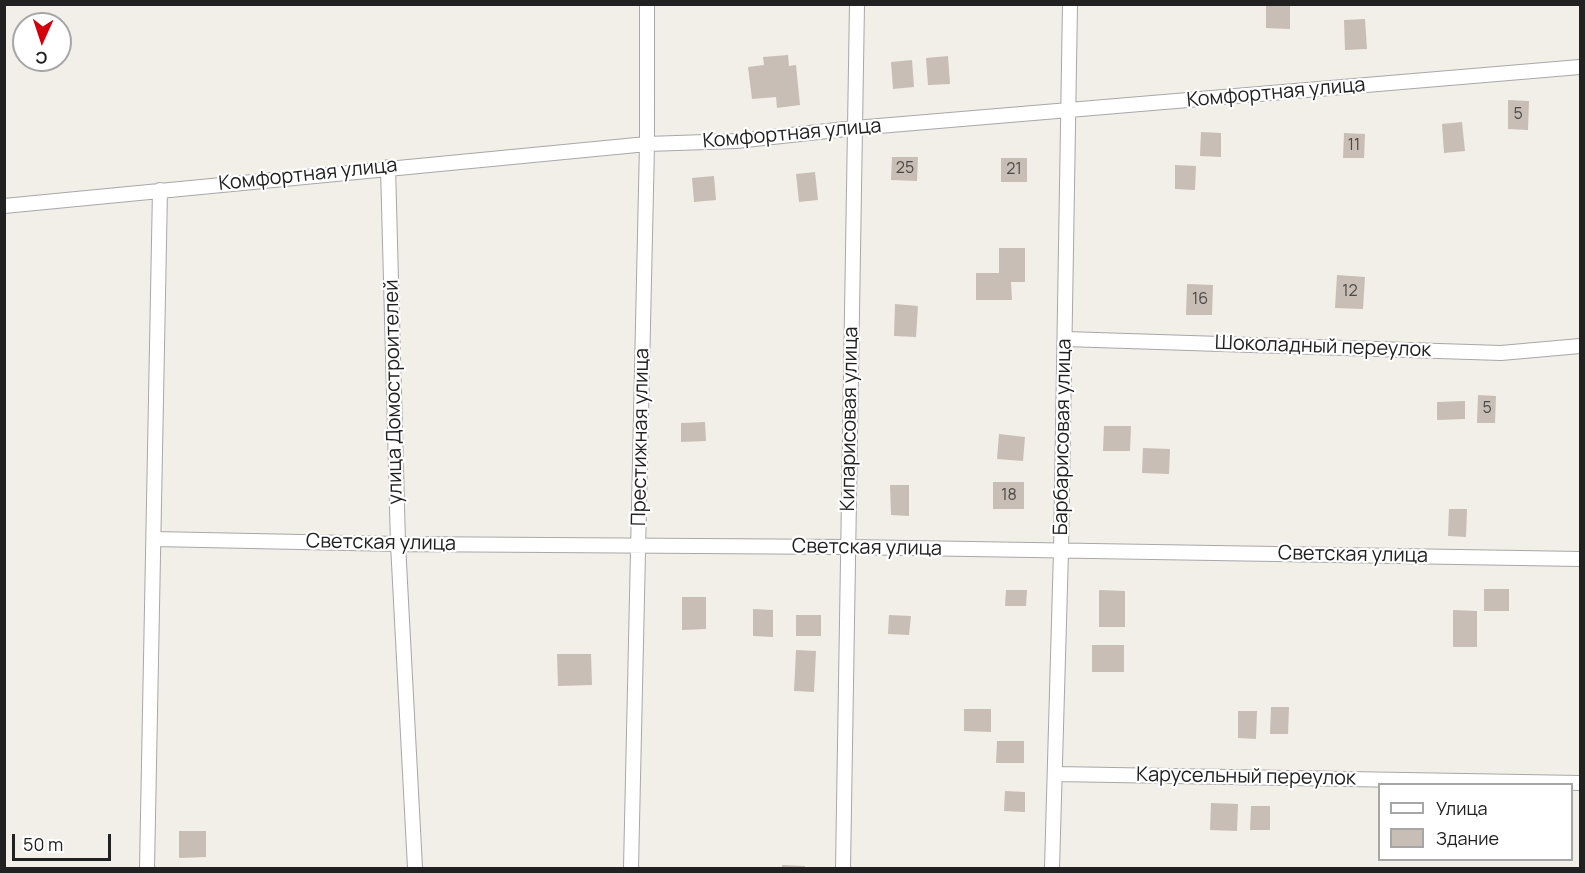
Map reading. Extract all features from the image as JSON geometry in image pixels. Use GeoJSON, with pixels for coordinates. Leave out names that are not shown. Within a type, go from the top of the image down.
{"type":"FeatureCollection","features":[{"type":"Feature","properties":{"kind":"street","name":"Престижная улица"},"geometry":{"type":"LineString","coordinates":[[631,868],[647,144],[647,4]]}},
{"type":"Feature","properties":{"kind":"street","name":"Кипарисовая улица"},"geometry":{"type":"LineString","coordinates":[[843,868],[857,4]]}},
{"type":"Feature","properties":{"kind":"street","name":"Барбарисовая улица"},"geometry":{"type":"LineString","coordinates":[[1053,868],[1070,4]]}},
{"type":"Feature","properties":{"kind":"street","name":"Комфортная улица"},"geometry":{"type":"LineString","coordinates":[[4,206],[388,167],[647,144],[736,141],[855,128],[1581,67]]}},
{"type":"Feature","properties":{"kind":"street","name":"улица Домостроителей"},"geometry":{"type":"LineString","coordinates":[[388,167],[398,544],[415,868]]}},
{"type":"Feature","properties":{"kind":"street"},"geometry":{"type":"LineString","coordinates":[[147,868],[160,190]]}},
{"type":"Feature","properties":{"kind":"street","name":"Шоколадный переулок"},"geometry":{"type":"LineString","coordinates":[[1065,339],[1501,353],[1581,346]]}},
{"type":"Feature","properties":{"kind":"street","name":"Светская улица"},"geometry":{"type":"LineString","coordinates":[[154,539],[1581,559]]}},
{"type":"Feature","properties":{"kind":"street","name":"Карусельный переулок"},"geometry":{"type":"LineString","coordinates":[[1055,774],[1581,783]]}},
{"type":"Feature","properties":{"kind":"building"},"geometry":{"type":"Polygon","coordinates":[[[1266,4],[1290,4],[1290,29],[1266,28],[1266,4]]]}},
{"type":"Feature","properties":{"kind":"building"},"geometry":{"type":"Polygon","coordinates":[[[1365,19],[1367,49],[1345,50],[1344,20],[1365,19]]]}},
{"type":"Feature","properties":{"kind":"building"},"geometry":{"type":"Polygon","coordinates":[[[788,55],[789,66],[796,65],[800,105],[777,108],[776,97],[752,99],[748,67],[764,65],[763,57],[788,55]]]}},
{"type":"Feature","properties":{"kind":"building"},"geometry":{"type":"Polygon","coordinates":[[[948,56],[950,84],[928,85],[926,58],[948,56]]]}},
{"type":"Feature","properties":{"kind":"building"},"geometry":{"type":"Polygon","coordinates":[[[912,60],[914,87],[893,89],[891,62],[912,60]]]}},
{"type":"Feature","properties":{"kind":"building"},"geometry":{"type":"Polygon","coordinates":[[[1508,100],[1529,101],[1528,130],[1508,129],[1508,100]]]}},
{"type":"Feature","properties":{"kind":"building"},"geometry":{"type":"Polygon","coordinates":[[[1462,122],[1465,151],[1444,153],[1442,124],[1462,122]]]}},
{"type":"Feature","properties":{"kind":"building"},"geometry":{"type":"Polygon","coordinates":[[[1201,132],[1221,133],[1221,157],[1200,156],[1201,132]]]}},
{"type":"Feature","properties":{"kind":"building"},"geometry":{"type":"Polygon","coordinates":[[[1344,133],[1365,134],[1364,158],[1343,158],[1344,133]]]}},
{"type":"Feature","properties":{"kind":"building"},"geometry":{"type":"Polygon","coordinates":[[[892,157],[918,157],[917,181],[891,180],[892,157]]]}},
{"type":"Feature","properties":{"kind":"building"},"geometry":{"type":"Polygon","coordinates":[[[1001,158],[1027,158],[1027,182],[1001,182],[1001,158]]]}},
{"type":"Feature","properties":{"kind":"building"},"geometry":{"type":"Polygon","coordinates":[[[1175,165],[1196,166],[1195,190],[1175,189],[1175,165]]]}},
{"type":"Feature","properties":{"kind":"building"},"geometry":{"type":"Polygon","coordinates":[[[815,172],[818,200],[799,202],[796,174],[815,172]]]}},
{"type":"Feature","properties":{"kind":"building"},"geometry":{"type":"Polygon","coordinates":[[[714,176],[716,200],[694,202],[692,178],[714,176]]]}},
{"type":"Feature","properties":{"kind":"building"},"geometry":{"type":"Polygon","coordinates":[[[999,248],[1025,248],[1025,282],[1011,282],[1012,300],[976,300],[976,273],[999,273],[999,248]]]}},
{"type":"Feature","properties":{"kind":"building"},"geometry":{"type":"Polygon","coordinates":[[[1337,275],[1365,277],[1363,309],[1335,308],[1337,275]]]}},
{"type":"Feature","properties":{"kind":"building"},"geometry":{"type":"Polygon","coordinates":[[[1187,284],[1213,285],[1212,315],[1186,315],[1187,284]]]}},
{"type":"Feature","properties":{"kind":"building"},"geometry":{"type":"Polygon","coordinates":[[[895,304],[918,306],[916,337],[894,336],[895,304]]]}},
{"type":"Feature","properties":{"kind":"building"},"geometry":{"type":"Polygon","coordinates":[[[1478,395],[1496,396],[1495,423],[1477,423],[1478,395]]]}},
{"type":"Feature","properties":{"kind":"building"},"geometry":{"type":"Polygon","coordinates":[[[1465,401],[1465,419],[1437,420],[1437,402],[1465,401]]]}},
{"type":"Feature","properties":{"kind":"building"},"geometry":{"type":"Polygon","coordinates":[[[705,422],[706,441],[681,442],[681,423],[705,422]]]}},
{"type":"Feature","properties":{"kind":"building"},"geometry":{"type":"Polygon","coordinates":[[[1104,426],[1131,426],[1130,451],[1103,451],[1104,426]]]}},
{"type":"Feature","properties":{"kind":"building"},"geometry":{"type":"Polygon","coordinates":[[[999,434],[1025,437],[1023,461],[997,459],[999,434]]]}},
{"type":"Feature","properties":{"kind":"building"},"geometry":{"type":"Polygon","coordinates":[[[1143,448],[1170,449],[1169,474],[1142,473],[1143,448]]]}},
{"type":"Feature","properties":{"kind":"building"},"geometry":{"type":"Polygon","coordinates":[[[993,482],[1024,482],[1024,509],[993,509],[993,482]]]}},
{"type":"Feature","properties":{"kind":"building"},"geometry":{"type":"Polygon","coordinates":[[[890,485],[909,485],[909,516],[891,515],[890,485]]]}},
{"type":"Feature","properties":{"kind":"building"},"geometry":{"type":"Polygon","coordinates":[[[1449,509],[1467,509],[1466,537],[1448,536],[1449,509]]]}},
{"type":"Feature","properties":{"kind":"building"},"geometry":{"type":"Polygon","coordinates":[[[1484,589],[1509,589],[1509,611],[1484,611],[1484,589]]]}},
{"type":"Feature","properties":{"kind":"building"},"geometry":{"type":"Polygon","coordinates":[[[1006,590],[1027,590],[1026,606],[1005,606],[1006,590]]]}},
{"type":"Feature","properties":{"kind":"building"},"geometry":{"type":"Polygon","coordinates":[[[1099,590],[1125,591],[1125,627],[1099,627],[1099,590]]]}},
{"type":"Feature","properties":{"kind":"building"},"geometry":{"type":"Polygon","coordinates":[[[682,597],[706,597],[706,629],[682,630],[682,597]]]}},
{"type":"Feature","properties":{"kind":"building"},"geometry":{"type":"Polygon","coordinates":[[[753,609],[773,610],[773,637],[753,636],[753,609]]]}},
{"type":"Feature","properties":{"kind":"building"},"geometry":{"type":"Polygon","coordinates":[[[1453,610],[1477,611],[1477,647],[1453,647],[1453,610]]]}},
{"type":"Feature","properties":{"kind":"building"},"geometry":{"type":"Polygon","coordinates":[[[796,615],[821,615],[821,636],[796,636],[796,615]]]}},
{"type":"Feature","properties":{"kind":"building"},"geometry":{"type":"Polygon","coordinates":[[[889,615],[911,616],[909,635],[888,634],[889,615]]]}},
{"type":"Feature","properties":{"kind":"building"},"geometry":{"type":"Polygon","coordinates":[[[1092,645],[1124,645],[1124,672],[1092,672],[1092,645]]]}},
{"type":"Feature","properties":{"kind":"building"},"geometry":{"type":"Polygon","coordinates":[[[796,650],[816,651],[814,692],[794,691],[796,650]]]}},
{"type":"Feature","properties":{"kind":"building"},"geometry":{"type":"Polygon","coordinates":[[[557,654],[591,654],[592,685],[558,686],[557,654]]]}},
{"type":"Feature","properties":{"kind":"building"},"geometry":{"type":"Polygon","coordinates":[[[1271,707],[1289,707],[1288,734],[1270,734],[1271,707]]]}},
{"type":"Feature","properties":{"kind":"building"},"geometry":{"type":"Polygon","coordinates":[[[964,709],[991,709],[991,732],[964,731],[964,709]]]}},
{"type":"Feature","properties":{"kind":"building"},"geometry":{"type":"Polygon","coordinates":[[[1238,711],[1257,711],[1256,739],[1238,738],[1238,711]]]}},
{"type":"Feature","properties":{"kind":"building"},"geometry":{"type":"Polygon","coordinates":[[[997,741],[1024,741],[1024,763],[996,763],[997,741]]]}},
{"type":"Feature","properties":{"kind":"building"},"geometry":{"type":"Polygon","coordinates":[[[1005,791],[1025,792],[1025,812],[1004,811],[1005,791]]]}},
{"type":"Feature","properties":{"kind":"building"},"geometry":{"type":"Polygon","coordinates":[[[1211,803],[1238,804],[1237,831],[1210,830],[1211,803]]]}},
{"type":"Feature","properties":{"kind":"building"},"geometry":{"type":"Polygon","coordinates":[[[1251,806],[1270,806],[1270,830],[1250,830],[1251,806]]]}},
{"type":"Feature","properties":{"kind":"building"},"geometry":{"type":"Polygon","coordinates":[[[179,831],[206,831],[206,857],[179,858],[179,831]]]}},
{"type":"Feature","properties":{"kind":"building"},"geometry":{"type":"Polygon","coordinates":[[[782,865],[805,866],[805,868],[782,868],[782,865]]]}}]}
